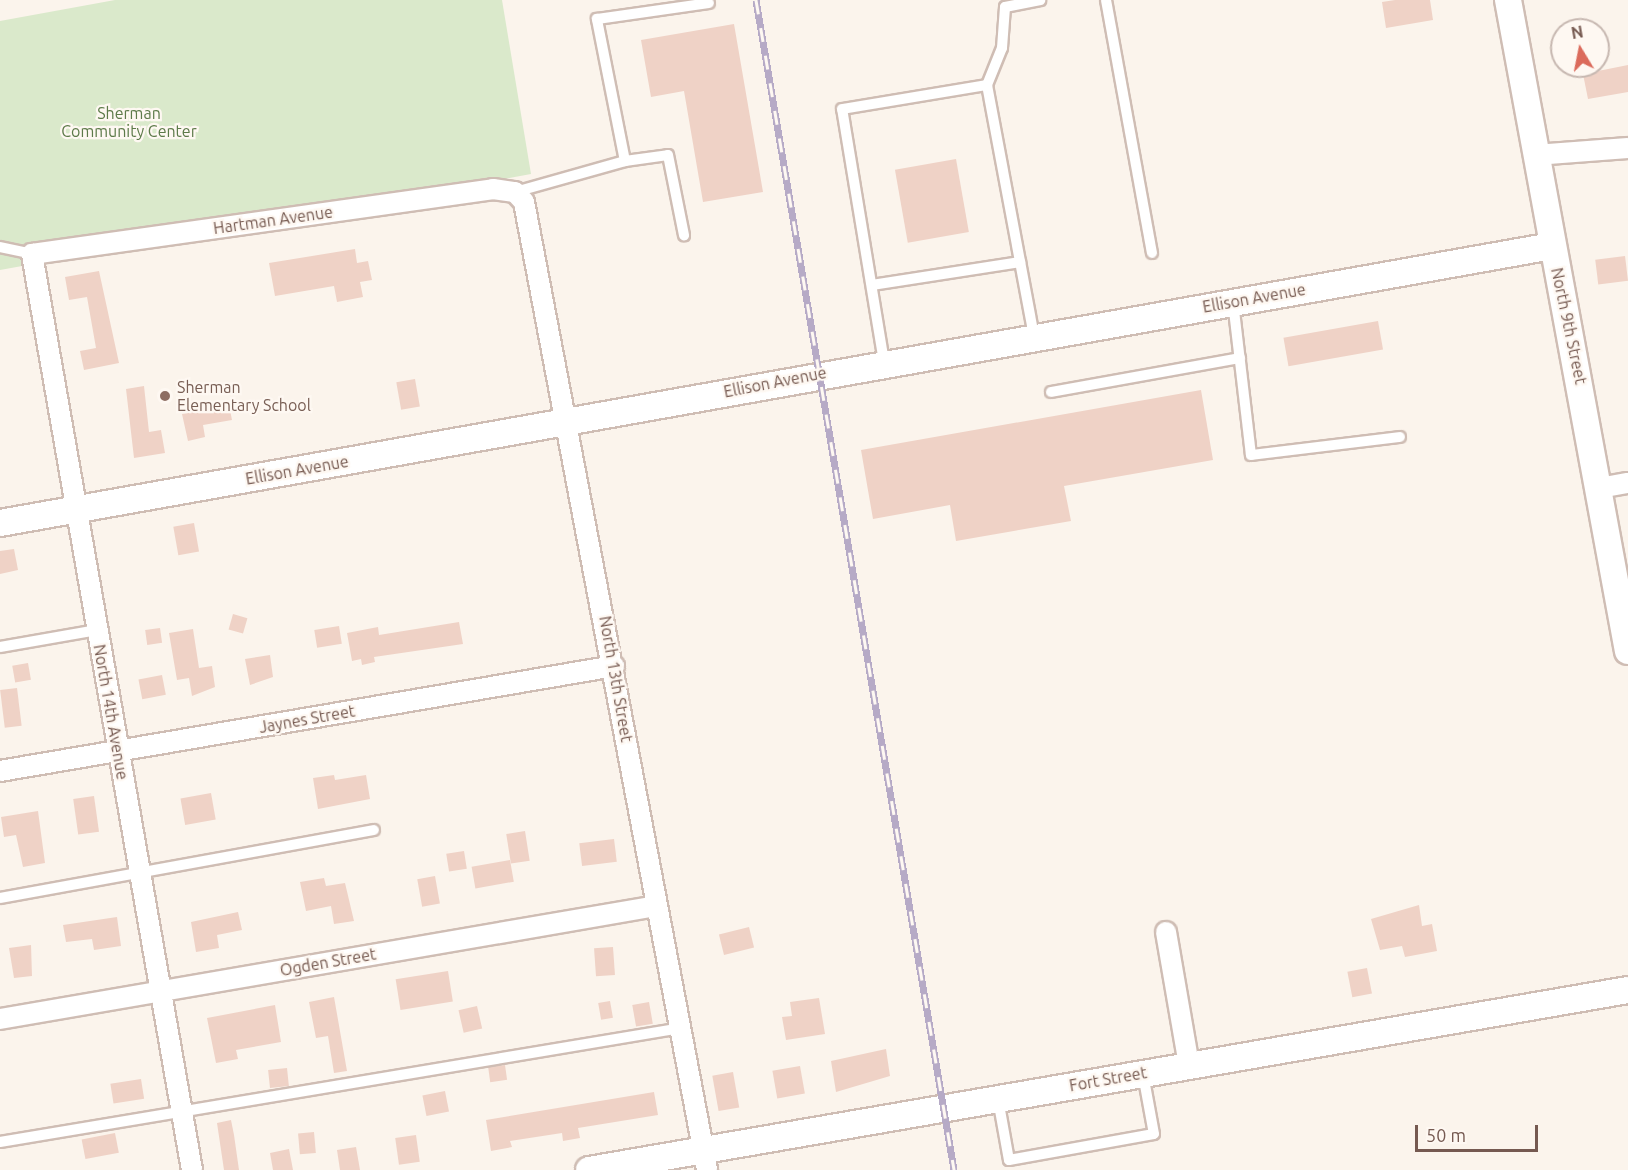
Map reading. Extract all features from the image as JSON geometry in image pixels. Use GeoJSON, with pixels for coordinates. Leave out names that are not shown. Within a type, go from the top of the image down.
{"type":"FeatureCollection","features":[{"type":"Feature","properties":{"kind":"street","name":"North 9th Street"},"geometry":{"type":"LineString","coordinates":[[1509,0],[1552,246],[1574,336],[1628,651]]}},
{"type":"Feature","properties":{"kind":"street"},"geometry":{"type":"LineString","coordinates":[[1535,155],[1628,148]]}},
{"type":"Feature","properties":{"kind":"street","name":"Hartman Avenue"},"geometry":{"type":"LineString","coordinates":[[32,254],[493,189],[515,192]]}},
{"type":"Feature","properties":{"kind":"street","name":"North 13th Street"},"geometry":{"type":"LineString","coordinates":[[515,192],[524,202],[568,421],[656,906],[705,1160]]}},
{"type":"Feature","properties":{"kind":"street","name":"Ellison Avenue"},"geometry":{"type":"LineString","coordinates":[[0,523],[884,362],[1552,246]]}},
{"type":"Feature","properties":{"kind":"street","name":"North 14th Avenue"},"geometry":{"type":"LineString","coordinates":[[32,254],[192,1170]]}},
{"type":"Feature","properties":{"kind":"street"},"geometry":{"type":"LineString","coordinates":[[1599,488],[1628,483]]}},
{"type":"Feature","properties":{"kind":"street","name":"Jaynes Street"},"geometry":{"type":"LineString","coordinates":[[0,771],[614,666]]}},
{"type":"Feature","properties":{"kind":"street","name":"Ogden Street"},"geometry":{"type":"LineString","coordinates":[[0,1019],[656,906]]}},
{"type":"Feature","properties":{"kind":"street"},"geometry":{"type":"LineString","coordinates":[[1166,932],[1189,1065]]}},
{"type":"Feature","properties":{"kind":"street","name":"Fort Street"},"geometry":{"type":"LineString","coordinates":[[591,1170],[705,1160],[998,1099],[1628,990]]}},
{"type":"Feature","properties":{"kind":"lane"},"geometry":{"type":"LineString","coordinates":[[1034,336],[987,85],[1002,48],[1005,7],[1040,0]]}},
{"type":"Feature","properties":{"kind":"lane"},"geometry":{"type":"LineString","coordinates":[[1106,0],[1152,253]]}},
{"type":"Feature","properties":{"kind":"lane"},"geometry":{"type":"LineString","coordinates":[[625,161],[597,20],[709,3]]}},
{"type":"Feature","properties":{"kind":"lane"},"geometry":{"type":"LineString","coordinates":[[884,362],[842,109],[987,85]]}},
{"type":"Feature","properties":{"kind":"lane"},"geometry":{"type":"LineString","coordinates":[[515,192],[625,161],[668,155],[684,234]]}},
{"type":"Feature","properties":{"kind":"lane"},"geometry":{"type":"LineString","coordinates":[[0,247],[32,254]]}},
{"type":"Feature","properties":{"kind":"lane"},"geometry":{"type":"LineString","coordinates":[[872,285],[1020,262]]}},
{"type":"Feature","properties":{"kind":"lane"},"geometry":{"type":"LineString","coordinates":[[1233,302],[1251,455],[1400,437]]}},
{"type":"Feature","properties":{"kind":"lane"},"geometry":{"type":"LineString","coordinates":[[1052,392],[1240,358]]}},
{"type":"Feature","properties":{"kind":"lane"},"geometry":{"type":"LineString","coordinates":[[0,646],[97,630]]}},
{"type":"Feature","properties":{"kind":"lane"},"geometry":{"type":"LineString","coordinates":[[0,898],[374,830]]}},
{"type":"Feature","properties":{"kind":"lane"},"geometry":{"type":"LineString","coordinates":[[0,1142],[681,1028]]}},
{"type":"Feature","properties":{"kind":"lane"},"geometry":{"type":"LineString","coordinates":[[998,1099],[1010,1160],[1154,1134],[1143,1073]]}},
{"type":"Feature","properties":{"kind":"green space","name":"Sherman Community Center"},"geometry":{"type":"Polygon","coordinates":[[[115,0],[502,0],[531,174],[0,270],[0,21],[115,0]]]}},
{"type":"Feature","properties":{"kind":"building"},"geometry":{"type":"Polygon","coordinates":[[[1430,0],[1433,20],[1386,28],[1382,2],[1430,0]]]}},
{"type":"Feature","properties":{"kind":"building"},"geometry":{"type":"Polygon","coordinates":[[[734,24],[763,192],[703,202],[684,91],[651,97],[641,40],[734,24]]]}},
{"type":"Feature","properties":{"kind":"building"},"geometry":{"type":"Polygon","coordinates":[[[1628,65],[1628,92],[1588,99],[1584,78],[1610,78],[1610,69],[1628,65]]]}},
{"type":"Feature","properties":{"kind":"building"},"geometry":{"type":"Polygon","coordinates":[[[956,159],[969,232],[908,243],[895,170],[956,159]]]}},
{"type":"Feature","properties":{"kind":"building"},"geometry":{"type":"Polygon","coordinates":[[[355,249],[357,263],[368,261],[372,280],[360,282],[363,297],[337,302],[334,286],[275,296],[269,263],[355,249]]]}},
{"type":"Feature","properties":{"kind":"building"},"geometry":{"type":"Polygon","coordinates":[[[1625,256],[1628,281],[1598,284],[1595,260],[1625,256]]]}},
{"type":"Feature","properties":{"kind":"building"},"geometry":{"type":"Polygon","coordinates":[[[99,271],[119,363],[84,370],[80,351],[96,348],[87,297],[69,300],[65,277],[99,271]]]}},
{"type":"Feature","properties":{"kind":"building"},"geometry":{"type":"Polygon","coordinates":[[[1378,321],[1383,350],[1288,366],[1283,338],[1378,321]]]}},
{"type":"Feature","properties":{"kind":"building"},"geometry":{"type":"Polygon","coordinates":[[[415,379],[420,407],[401,410],[396,382],[415,379]]]}},
{"type":"Feature","properties":{"kind":"building"},"geometry":{"type":"Polygon","coordinates":[[[144,386],[149,432],[161,430],[165,453],[134,458],[126,389],[144,386]]]}},
{"type":"Feature","properties":{"kind":"building"},"geometry":{"type":"Polygon","coordinates":[[[1201,390],[1213,460],[1064,486],[1071,521],[956,541],[950,505],[873,519],[861,450],[1201,390]]]}},
{"type":"Feature","properties":{"kind":"building"},"geometry":{"type":"Polygon","coordinates":[[[229,405],[232,420],[203,425],[205,437],[188,441],[182,414],[229,405]]]}},
{"type":"Feature","properties":{"kind":"building"},"geometry":{"type":"Polygon","coordinates":[[[194,523],[199,552],[178,555],[173,527],[194,523]]]}},
{"type":"Feature","properties":{"kind":"building"},"geometry":{"type":"Polygon","coordinates":[[[14,549],[18,570],[0,574],[0,551],[14,549]]]}},
{"type":"Feature","properties":{"kind":"building"},"geometry":{"type":"Polygon","coordinates":[[[233,614],[247,618],[243,634],[229,629],[233,614]]]}},
{"type":"Feature","properties":{"kind":"building"},"geometry":{"type":"Polygon","coordinates":[[[459,622],[463,644],[374,657],[375,662],[362,665],[361,659],[352,661],[347,633],[378,627],[379,635],[459,622]]]}},
{"type":"Feature","properties":{"kind":"building"},"geometry":{"type":"Polygon","coordinates":[[[339,626],[342,644],[317,648],[314,630],[339,626]]]}},
{"type":"Feature","properties":{"kind":"building"},"geometry":{"type":"Polygon","coordinates":[[[160,628],[162,643],[147,645],[145,630],[160,628]]]}},
{"type":"Feature","properties":{"kind":"building"},"geometry":{"type":"Polygon","coordinates":[[[193,629],[199,668],[212,666],[215,687],[192,696],[189,678],[177,680],[169,633],[193,629]]]}},
{"type":"Feature","properties":{"kind":"building"},"geometry":{"type":"Polygon","coordinates":[[[270,655],[273,677],[250,685],[245,659],[270,655]]]}},
{"type":"Feature","properties":{"kind":"building"},"geometry":{"type":"Polygon","coordinates":[[[28,663],[31,680],[15,683],[12,666],[28,663]]]}},
{"type":"Feature","properties":{"kind":"building"},"geometry":{"type":"Polygon","coordinates":[[[162,675],[166,695],[142,699],[138,680],[162,675]]]}},
{"type":"Feature","properties":{"kind":"building"},"geometry":{"type":"Polygon","coordinates":[[[17,688],[22,726],[5,728],[0,690],[17,688]]]}},
{"type":"Feature","properties":{"kind":"building"},"geometry":{"type":"Polygon","coordinates":[[[334,775],[335,780],[366,775],[370,799],[318,809],[313,778],[334,775]]]}},
{"type":"Feature","properties":{"kind":"building"},"geometry":{"type":"Polygon","coordinates":[[[211,793],[216,820],[185,825],[180,798],[211,793]]]}},
{"type":"Feature","properties":{"kind":"building"},"geometry":{"type":"Polygon","coordinates":[[[94,796],[99,832],[78,835],[73,799],[94,796]]]}},
{"type":"Feature","properties":{"kind":"building"},"geometry":{"type":"Polygon","coordinates":[[[38,811],[45,863],[23,867],[16,835],[4,837],[1,817],[38,811]]]}},
{"type":"Feature","properties":{"kind":"building"},"geometry":{"type":"Polygon","coordinates":[[[525,831],[530,861],[511,864],[506,834],[525,831]]]}},
{"type":"Feature","properties":{"kind":"building"},"geometry":{"type":"Polygon","coordinates":[[[614,839],[617,862],[582,866],[579,843],[614,839]]]}},
{"type":"Feature","properties":{"kind":"building"},"geometry":{"type":"Polygon","coordinates":[[[464,851],[467,869],[449,872],[446,854],[464,851]]]}},
{"type":"Feature","properties":{"kind":"building"},"geometry":{"type":"Polygon","coordinates":[[[510,860],[514,882],[475,888],[472,867],[510,860]]]}},
{"type":"Feature","properties":{"kind":"building"},"geometry":{"type":"Polygon","coordinates":[[[435,876],[440,904],[422,907],[417,879],[435,876]]]}},
{"type":"Feature","properties":{"kind":"building"},"geometry":{"type":"Polygon","coordinates":[[[324,878],[326,886],[345,883],[354,921],[334,924],[331,906],[306,911],[300,882],[324,878]]]}},
{"type":"Feature","properties":{"kind":"building"},"geometry":{"type":"Polygon","coordinates":[[[1419,905],[1422,926],[1432,924],[1437,951],[1405,957],[1402,946],[1380,950],[1371,919],[1419,905]]]}},
{"type":"Feature","properties":{"kind":"building"},"geometry":{"type":"Polygon","coordinates":[[[238,912],[242,930],[217,935],[219,948],[196,952],[191,922],[238,912]]]}},
{"type":"Feature","properties":{"kind":"building"},"geometry":{"type":"Polygon","coordinates":[[[117,917],[121,946],[94,950],[92,939],[66,942],[63,925],[117,917]]]}},
{"type":"Feature","properties":{"kind":"building"},"geometry":{"type":"Polygon","coordinates":[[[749,927],[754,947],[724,955],[719,934],[749,927]]]}},
{"type":"Feature","properties":{"kind":"building"},"geometry":{"type":"Polygon","coordinates":[[[31,945],[32,976],[14,978],[9,948],[31,945]]]}},
{"type":"Feature","properties":{"kind":"building"},"geometry":{"type":"Polygon","coordinates":[[[613,947],[615,975],[596,976],[594,948],[613,947]]]}},
{"type":"Feature","properties":{"kind":"building"},"geometry":{"type":"Polygon","coordinates":[[[1367,968],[1372,994],[1352,997],[1347,972],[1367,968]]]}},
{"type":"Feature","properties":{"kind":"building"},"geometry":{"type":"Polygon","coordinates":[[[448,971],[453,1002],[401,1010],[396,979],[448,971]]]}},
{"type":"Feature","properties":{"kind":"building"},"geometry":{"type":"Polygon","coordinates":[[[334,997],[347,1071],[334,1073],[328,1036],[316,1038],[309,1002],[334,997]]]}},
{"type":"Feature","properties":{"kind":"building"},"geometry":{"type":"Polygon","coordinates":[[[819,998],[825,1034],[786,1040],[782,1017],[792,1016],[790,1002],[819,998]]]}},
{"type":"Feature","properties":{"kind":"building"},"geometry":{"type":"Polygon","coordinates":[[[610,1001],[613,1018],[601,1020],[598,1003],[610,1001]]]}},
{"type":"Feature","properties":{"kind":"building"},"geometry":{"type":"Polygon","coordinates":[[[649,1002],[653,1024],[636,1027],[632,1005],[649,1002]]]}},
{"type":"Feature","properties":{"kind":"building"},"geometry":{"type":"Polygon","coordinates":[[[275,1005],[281,1042],[236,1050],[238,1059],[216,1063],[207,1018],[275,1005]]]}},
{"type":"Feature","properties":{"kind":"building"},"geometry":{"type":"Polygon","coordinates":[[[477,1006],[482,1028],[464,1033],[458,1010],[477,1006]]]}},
{"type":"Feature","properties":{"kind":"building"},"geometry":{"type":"Polygon","coordinates":[[[886,1049],[890,1076],[836,1092],[831,1061],[886,1049]]]}},
{"type":"Feature","properties":{"kind":"building"},"geometry":{"type":"Polygon","coordinates":[[[505,1065],[507,1080],[490,1082],[488,1067],[505,1065]]]}},
{"type":"Feature","properties":{"kind":"building"},"geometry":{"type":"Polygon","coordinates":[[[800,1066],[805,1094],[777,1098],[772,1071],[800,1066]]]}},
{"type":"Feature","properties":{"kind":"building"},"geometry":{"type":"Polygon","coordinates":[[[287,1068],[289,1086],[270,1088],[268,1070],[287,1068]]]}},
{"type":"Feature","properties":{"kind":"building"},"geometry":{"type":"Polygon","coordinates":[[[733,1072],[739,1107],[719,1111],[712,1076],[733,1072]]]}},
{"type":"Feature","properties":{"kind":"building"},"geometry":{"type":"Polygon","coordinates":[[[141,1079],[144,1099],[114,1104],[110,1084],[141,1079]]]}},
{"type":"Feature","properties":{"kind":"building"},"geometry":{"type":"Polygon","coordinates":[[[445,1091],[449,1112],[426,1116],[422,1095],[445,1091]]]}},
{"type":"Feature","properties":{"kind":"building"},"geometry":{"type":"Polygon","coordinates":[[[654,1092],[658,1115],[578,1128],[580,1138],[563,1141],[562,1133],[510,1141],[512,1147],[491,1151],[486,1120],[654,1092]]]}},
{"type":"Feature","properties":{"kind":"building"},"geometry":{"type":"Polygon","coordinates":[[[231,1120],[239,1170],[224,1170],[217,1123],[231,1120]]]}},
{"type":"Feature","properties":{"kind":"building"},"geometry":{"type":"Polygon","coordinates":[[[314,1132],[316,1153],[300,1154],[298,1133],[314,1132]]]}},
{"type":"Feature","properties":{"kind":"building"},"geometry":{"type":"Polygon","coordinates":[[[115,1133],[119,1153],[85,1159],[82,1139],[115,1133]]]}},
{"type":"Feature","properties":{"kind":"building"},"geometry":{"type":"Polygon","coordinates":[[[416,1135],[420,1162],[399,1165],[395,1138],[416,1135]]]}},
{"type":"Feature","properties":{"kind":"building"},"geometry":{"type":"Polygon","coordinates":[[[356,1147],[360,1170],[340,1170],[337,1150],[356,1147]]]}},
{"type":"Feature","properties":{"kind":"building"},"geometry":{"type":"Polygon","coordinates":[[[289,1149],[293,1170],[273,1170],[270,1153],[289,1149]]]}},
{"type":"Feature","properties":{"kind":"railway"},"geometry":{"type":"LineString","coordinates":[[756,0],[954,1170]]}},
{"type":"Feature","properties":{"kind":"place","name":"Sherman Elementary School"},"geometry":{"type":"Point","coordinates":[165,396]}}]}
